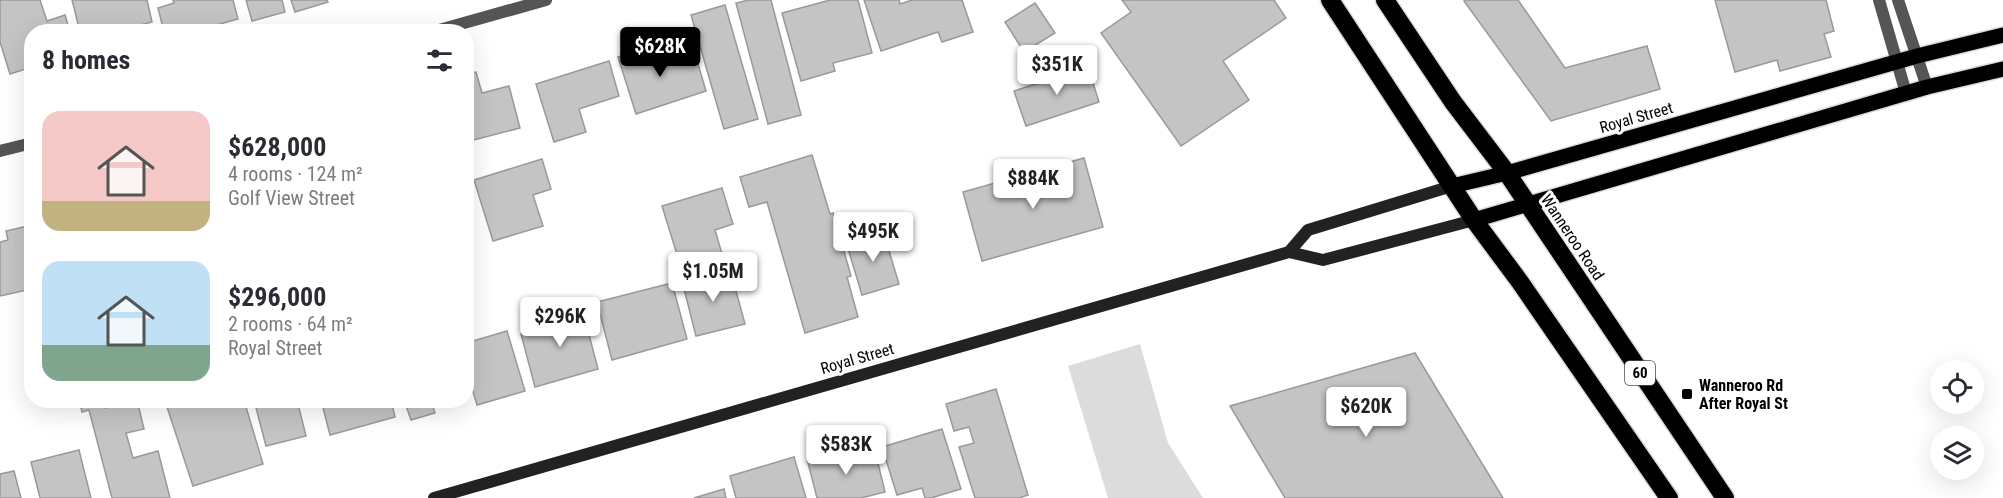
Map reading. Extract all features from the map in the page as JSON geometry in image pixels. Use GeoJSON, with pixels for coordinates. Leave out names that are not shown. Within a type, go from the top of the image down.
{"type":"FeatureCollection","features":[{"type":"Feature","properties":{"kind":"highway"},"geometry":{"type":"LineString","coordinates":[[1330,0],[1473,220],[1520,282],[1669,498]]}},
{"type":"Feature","properties":{"kind":"highway","name":"Wanneroo Road"},"geometry":{"type":"LineString","coordinates":[[1385,0],[1453,102],[1507,173],[1725,498]]}},
{"type":"Feature","properties":{"kind":"main road","name":"Royal Street"},"geometry":{"type":"LineString","coordinates":[[1289,252],[1308,230],[1452,186],[1507,173],[1917,56],[2003,35]]}},
{"type":"Feature","properties":{"kind":"main road","name":"Royal Street"},"geometry":{"type":"LineString","coordinates":[[434,498],[1289,252],[1323,260],[1473,220],[1927,87],[2003,69]]}},
{"type":"Feature","properties":{"kind":"street"},"geometry":{"type":"LineString","coordinates":[[460,24],[546,0]]}},
{"type":"Feature","properties":{"kind":"street"},"geometry":{"type":"LineString","coordinates":[[1879,0],[1906,93]]}},
{"type":"Feature","properties":{"kind":"street"},"geometry":{"type":"LineString","coordinates":[[1898,0],[1927,87]]}},
{"type":"Feature","properties":{"kind":"street"},"geometry":{"type":"LineString","coordinates":[[0,152],[24,145]]}},
{"type":"Feature","properties":{"kind":"shaded area"},"geometry":{"type":"Polygon","coordinates":[[[1140,344],[1168,443],[1203,498],[1108,498],[1068,366],[1140,344]]]}},
{"type":"Feature","properties":{"kind":"building"},"geometry":{"type":"Polygon","coordinates":[[[0,0],[40,0],[47,21],[65,15],[68,24],[24,24],[24,70],[10,74],[0,42],[0,0]]]}},
{"type":"Feature","properties":{"kind":"building"},"geometry":{"type":"Polygon","coordinates":[[[72,0],[147,0],[152,22],[144,24],[78,24],[72,0]]]}},
{"type":"Feature","properties":{"kind":"building"},"geometry":{"type":"Polygon","coordinates":[[[173,0],[233,0],[238,19],[220,24],[162,24],[158,8],[174,3],[173,0]]]}},
{"type":"Feature","properties":{"kind":"building"},"geometry":{"type":"Polygon","coordinates":[[[246,0],[282,0],[285,12],[252,21],[246,0]]]}},
{"type":"Feature","properties":{"kind":"building"},"geometry":{"type":"Polygon","coordinates":[[[291,0],[327,0],[328,2],[295,12],[291,0]]]}},
{"type":"Feature","properties":{"kind":"building"},"geometry":{"type":"Polygon","coordinates":[[[749,0],[771,0],[801,115],[768,124],[736,3],[749,0]]]}},
{"type":"Feature","properties":{"kind":"building"},"geometry":{"type":"Polygon","coordinates":[[[830,0],[858,0],[872,53],[833,63],[835,71],[801,81],[782,13],[830,0]]]}},
{"type":"Feature","properties":{"kind":"building"},"geometry":{"type":"Polygon","coordinates":[[[864,0],[899,0],[900,4],[912,0],[962,0],[973,32],[942,42],[938,32],[881,51],[864,0]]]}},
{"type":"Feature","properties":{"kind":"building"},"geometry":{"type":"Polygon","coordinates":[[[1122,0],[1274,0],[1286,18],[1223,61],[1249,100],[1181,146],[1101,33],[1131,12],[1122,0]]]}},
{"type":"Feature","properties":{"kind":"building"},"geometry":{"type":"Polygon","coordinates":[[[1518,0],[1565,68],[1647,46],[1660,89],[1551,121],[1464,1],[1518,0]]]}},
{"type":"Feature","properties":{"kind":"building"},"geometry":{"type":"Polygon","coordinates":[[[1715,0],[1826,0],[1834,31],[1824,34],[1831,57],[1780,71],[1777,60],[1735,72],[1715,0]]]}},
{"type":"Feature","properties":{"kind":"building"},"geometry":{"type":"Polygon","coordinates":[[[1035,3],[1055,33],[1024,52],[1005,22],[1035,3]]]}},
{"type":"Feature","properties":{"kind":"building"},"geometry":{"type":"Polygon","coordinates":[[[725,5],[758,119],[724,129],[691,15],[725,5]]]}},
{"type":"Feature","properties":{"kind":"building"},"geometry":{"type":"Polygon","coordinates":[[[662,43],[668,62],[695,54],[706,91],[636,114],[618,57],[662,43]]]}},
{"type":"Feature","properties":{"kind":"building"},"geometry":{"type":"Polygon","coordinates":[[[609,61],[619,96],[579,109],[586,132],[554,142],[536,84],[609,61]]]}},
{"type":"Feature","properties":{"kind":"building"},"geometry":{"type":"Polygon","coordinates":[[[1088,67],[1099,102],[1026,126],[1014,91],[1088,67]]]}},
{"type":"Feature","properties":{"kind":"building"},"geometry":{"type":"Polygon","coordinates":[[[474,72],[476,72],[482,93],[509,86],[520,128],[474,140],[474,72]]]}},
{"type":"Feature","properties":{"kind":"building"},"geometry":{"type":"Polygon","coordinates":[[[812,155],[830,214],[833,213],[851,276],[847,277],[858,317],[805,333],[767,202],[749,207],[740,177],[812,155]]]}},
{"type":"Feature","properties":{"kind":"building"},"geometry":{"type":"Polygon","coordinates":[[[1084,158],[1103,227],[982,261],[963,192],[1084,158]]]}},
{"type":"Feature","properties":{"kind":"building"},"geometry":{"type":"Polygon","coordinates":[[[542,159],[551,189],[533,195],[543,226],[493,241],[474,180],[542,159]]]}},
{"type":"Feature","properties":{"kind":"building"},"geometry":{"type":"Polygon","coordinates":[[[722,188],[733,224],[715,230],[725,264],[684,277],[662,206],[722,188]]]}},
{"type":"Feature","properties":{"kind":"building"},"geometry":{"type":"Polygon","coordinates":[[[24,227],[24,291],[0,296],[0,242],[8,240],[6,231],[24,227]]]}},
{"type":"Feature","properties":{"kind":"building"},"geometry":{"type":"Polygon","coordinates":[[[883,231],[899,284],[862,295],[846,242],[883,231]]]}},
{"type":"Feature","properties":{"kind":"building"},"geometry":{"type":"Polygon","coordinates":[[[730,269],[745,324],[696,336],[682,281],[730,269]]]}},
{"type":"Feature","properties":{"kind":"building"},"geometry":{"type":"Polygon","coordinates":[[[672,283],[687,339],[612,360],[597,302],[672,283]]]}},
{"type":"Feature","properties":{"kind":"building"},"geometry":{"type":"Polygon","coordinates":[[[581,304],[598,369],[535,387],[521,334],[556,324],[553,312],[581,304]]]}},
{"type":"Feature","properties":{"kind":"building"},"geometry":{"type":"Polygon","coordinates":[[[507,331],[525,391],[477,405],[474,395],[474,341],[507,331]]]}},
{"type":"Feature","properties":{"kind":"building"},"geometry":{"type":"Polygon","coordinates":[[[1415,353],[1503,498],[1285,498],[1230,406],[1415,353]]]}},
{"type":"Feature","properties":{"kind":"building"},"geometry":{"type":"Polygon","coordinates":[[[996,389],[1028,495],[1019,498],[975,498],[959,447],[974,443],[969,427],[954,431],[946,404],[996,389]]]}},
{"type":"Feature","properties":{"kind":"building"},"geometry":{"type":"Polygon","coordinates":[[[81,408],[139,408],[144,429],[126,433],[133,458],[158,451],[170,498],[112,498],[89,410],[82,412],[81,408]]]}},
{"type":"Feature","properties":{"kind":"building"},"geometry":{"type":"Polygon","coordinates":[[[167,408],[246,408],[263,464],[193,486],[167,408]]]}},
{"type":"Feature","properties":{"kind":"building"},"geometry":{"type":"Polygon","coordinates":[[[256,408],[299,408],[306,436],[266,446],[256,408]]]}},
{"type":"Feature","properties":{"kind":"building"},"geometry":{"type":"Polygon","coordinates":[[[323,408],[393,408],[395,417],[330,435],[323,408]]]}},
{"type":"Feature","properties":{"kind":"building"},"geometry":{"type":"Polygon","coordinates":[[[407,408],[433,408],[435,413],[411,420],[407,408]]]}},
{"type":"Feature","properties":{"kind":"building"},"geometry":{"type":"Polygon","coordinates":[[[942,429],[961,489],[931,498],[925,498],[922,488],[897,495],[882,447],[942,429]]]}},
{"type":"Feature","properties":{"kind":"building"},"geometry":{"type":"Polygon","coordinates":[[[79,450],[91,498],[40,498],[31,462],[79,450]]]}},
{"type":"Feature","properties":{"kind":"building"},"geometry":{"type":"Polygon","coordinates":[[[875,451],[885,492],[861,498],[817,498],[807,459],[836,452],[838,461],[875,451]]]}},
{"type":"Feature","properties":{"kind":"building"},"geometry":{"type":"Polygon","coordinates":[[[794,457],[806,498],[736,498],[730,476],[794,457]]]}},
{"type":"Feature","properties":{"kind":"building"},"geometry":{"type":"Polygon","coordinates":[[[14,471],[21,498],[0,498],[0,474],[14,471]]]}},
{"type":"Feature","properties":{"kind":"building"},"geometry":{"type":"Polygon","coordinates":[[[724,489],[726,498],[694,498],[724,489]]]}},
{"type":"Feature","properties":{"kind":"place","name":"Wanneroo Rd After Royal St"},"geometry":{"type":"Point","coordinates":[1687,394]}}]}
